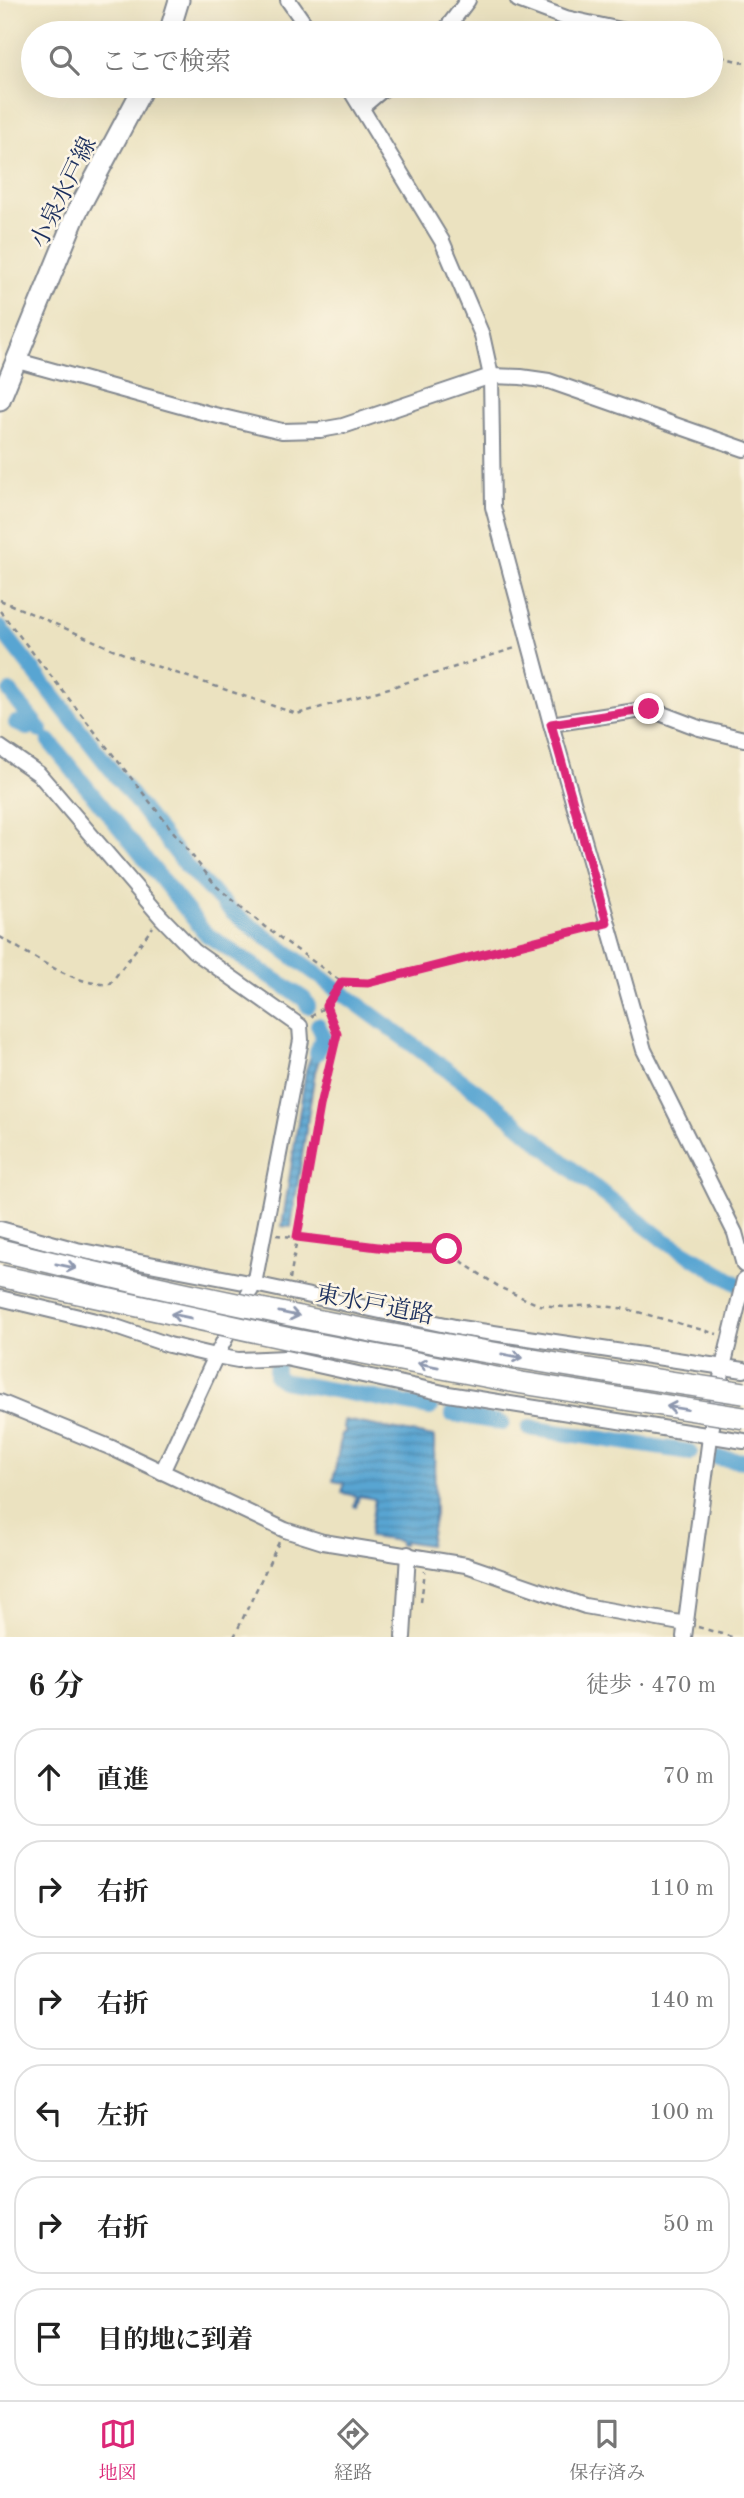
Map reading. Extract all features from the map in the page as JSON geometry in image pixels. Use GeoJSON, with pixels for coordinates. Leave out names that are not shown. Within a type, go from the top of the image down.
{"type":"FeatureCollection","features":[{"type":"Feature","properties":{"kind":"highway","name":"東水戸道路"},"geometry":{"type":"LineString","coordinates":[[0,1250],[293,1315],[525,1358],[744,1393]]}},
{"type":"Feature","properties":{"kind":"highway","name":"東水戸道路"},"geometry":{"type":"LineString","coordinates":[[0,1276],[331,1347],[522,1383],[744,1418]]}},
{"type":"Feature","properties":{"kind":"main road"},"geometry":{"type":"LineString","coordinates":[[173,21],[179,0]]}},
{"type":"Feature","properties":{"kind":"main road","name":"小泉水戸線"},"geometry":{"type":"LineString","coordinates":[[0,400],[14,360],[77,212],[138,98]]}},
{"type":"Feature","properties":{"kind":"street"},"geometry":{"type":"LineString","coordinates":[[288,0],[303,21]]}},
{"type":"Feature","properties":{"kind":"street"},"geometry":{"type":"LineString","coordinates":[[452,21],[468,0]]}},
{"type":"Feature","properties":{"kind":"street"},"geometry":{"type":"LineString","coordinates":[[518,0],[580,21]]}},
{"type":"Feature","properties":{"kind":"street"},"geometry":{"type":"LineString","coordinates":[[356,98],[442,241],[482,335],[491,376],[493,507],[528,643],[644,1049],[735,1233],[744,1265]]}},
{"type":"Feature","properties":{"kind":"street"},"geometry":{"type":"LineString","coordinates":[[362,107],[373,98]]}},
{"type":"Feature","properties":{"kind":"street"},"geometry":{"type":"LineString","coordinates":[[14,360],[206,413],[282,430],[320,430],[343,426],[491,376],[521,377],[549,381],[744,449]]}},
{"type":"Feature","properties":{"kind":"street"},"geometry":{"type":"LineString","coordinates":[[551,724],[649,709],[699,728],[744,739]]}},
{"type":"Feature","properties":{"kind":"street"},"geometry":{"type":"LineString","coordinates":[[0,747],[39,774],[161,917],[194,951],[300,1026],[300,1040],[254,1284],[216,1356],[162,1472]]}},
{"type":"Feature","properties":{"kind":"street"},"geometry":{"type":"LineString","coordinates":[[0,1229],[77,1250],[460,1328],[744,1370]]}},
{"type":"Feature","properties":{"kind":"street"},"geometry":{"type":"LineString","coordinates":[[0,1402],[112,1448],[285,1530],[323,1542],[466,1565],[585,1606],[685,1630],[710,1437],[729,1338],[744,1281]]}},
{"type":"Feature","properties":{"kind":"street"},"geometry":{"type":"LineString","coordinates":[[0,1298],[104,1323],[169,1345],[216,1356],[238,1360],[286,1358],[448,1394],[744,1441]]}},
{"type":"Feature","properties":{"kind":"street"},"geometry":{"type":"LineString","coordinates":[[403,1637],[408,1554]]}},
{"type":"Feature","properties":{"kind":"path"},"geometry":{"type":"LineString","coordinates":[[723,57],[744,63]]}},
{"type":"Feature","properties":{"kind":"path"},"geometry":{"type":"LineString","coordinates":[[0,600],[138,660],[297,714],[389,688],[528,643]]}},
{"type":"Feature","properties":{"kind":"path"},"geometry":{"type":"LineString","coordinates":[[0,611],[216,886],[265,927],[342,982],[368,983],[607,923]]}},
{"type":"Feature","properties":{"kind":"path"},"geometry":{"type":"LineString","coordinates":[[0,937],[59,970],[100,985],[110,984],[161,917]]}},
{"type":"Feature","properties":{"kind":"path"},"geometry":{"type":"LineString","coordinates":[[300,1026],[326,1006],[342,982]]}},
{"type":"Feature","properties":{"kind":"path"},"geometry":{"type":"LineString","coordinates":[[288,1292],[320,1106],[337,1034],[326,1006]]}},
{"type":"Feature","properties":{"kind":"path"},"geometry":{"type":"LineString","coordinates":[[265,1234],[386,1248],[447,1249],[468,1267],[501,1288],[539,1305],[595,1305],[628,1309],[729,1338]]}},
{"type":"Feature","properties":{"kind":"path"},"geometry":{"type":"LineString","coordinates":[[234,1637],[285,1530]]}},
{"type":"Feature","properties":{"kind":"path"},"geometry":{"type":"LineString","coordinates":[[419,1613],[426,1557]]}},
{"type":"Feature","properties":{"kind":"path"},"geometry":{"type":"LineString","coordinates":[[685,1630],[732,1637]]}},
{"type":"Feature","properties":{"kind":"water"},"geometry":{"type":"Polygon","coordinates":[[[319,1034],[327,1036],[315,1072],[291,1227],[282,1226],[306,1070],[319,1034]]]}},
{"type":"Feature","properties":{"kind":"water"},"geometry":{"type":"Polygon","coordinates":[[[344,1420],[434,1437],[435,1514],[429,1545],[403,1541],[403,1545],[399,1545],[399,1541],[369,1537],[375,1499],[359,1496],[356,1507],[356,1496],[342,1493],[344,1483],[333,1481],[342,1433],[345,1433],[344,1420]]]}},
{"type":"Feature","properties":{"kind":"waterway"},"geometry":{"type":"LineString","coordinates":[[0,628],[189,869],[232,912],[495,1105],[579,1175],[661,1238],[744,1288]]}},
{"type":"Feature","properties":{"kind":"waterway"},"geometry":{"type":"LineString","coordinates":[[10,692],[41,731]]}},
{"type":"Feature","properties":{"kind":"waterway"},"geometry":{"type":"LineString","coordinates":[[16,723],[27,728],[34,723]]}},
{"type":"Feature","properties":{"kind":"waterway"},"geometry":{"type":"LineString","coordinates":[[49,741],[206,934],[304,999],[308,1006]]}},
{"type":"Feature","properties":{"kind":"waterway"},"geometry":{"type":"LineString","coordinates":[[317,1053],[323,1035],[318,1025]]}},
{"type":"Feature","properties":{"kind":"waterway"},"geometry":{"type":"LineString","coordinates":[[276,1367],[276,1376],[283,1381],[430,1408]]}},
{"type":"Feature","properties":{"kind":"waterway"},"geometry":{"type":"LineString","coordinates":[[452,1414],[502,1423]]}},
{"type":"Feature","properties":{"kind":"waterway"},"geometry":{"type":"LineString","coordinates":[[529,1428],[690,1452]]}},
{"type":"Feature","properties":{"kind":"waterway"},"geometry":{"type":"LineString","coordinates":[[718,1458],[744,1461]]}},
{"type":"Feature","properties":{"kind":"route"},"geometry":{"type":"LineString","coordinates":[[447,1249],[386,1248],[297,1237],[320,1106],[337,1034],[326,1006],[342,982],[368,983],[607,923],[551,724],[649,709]]}}]}
